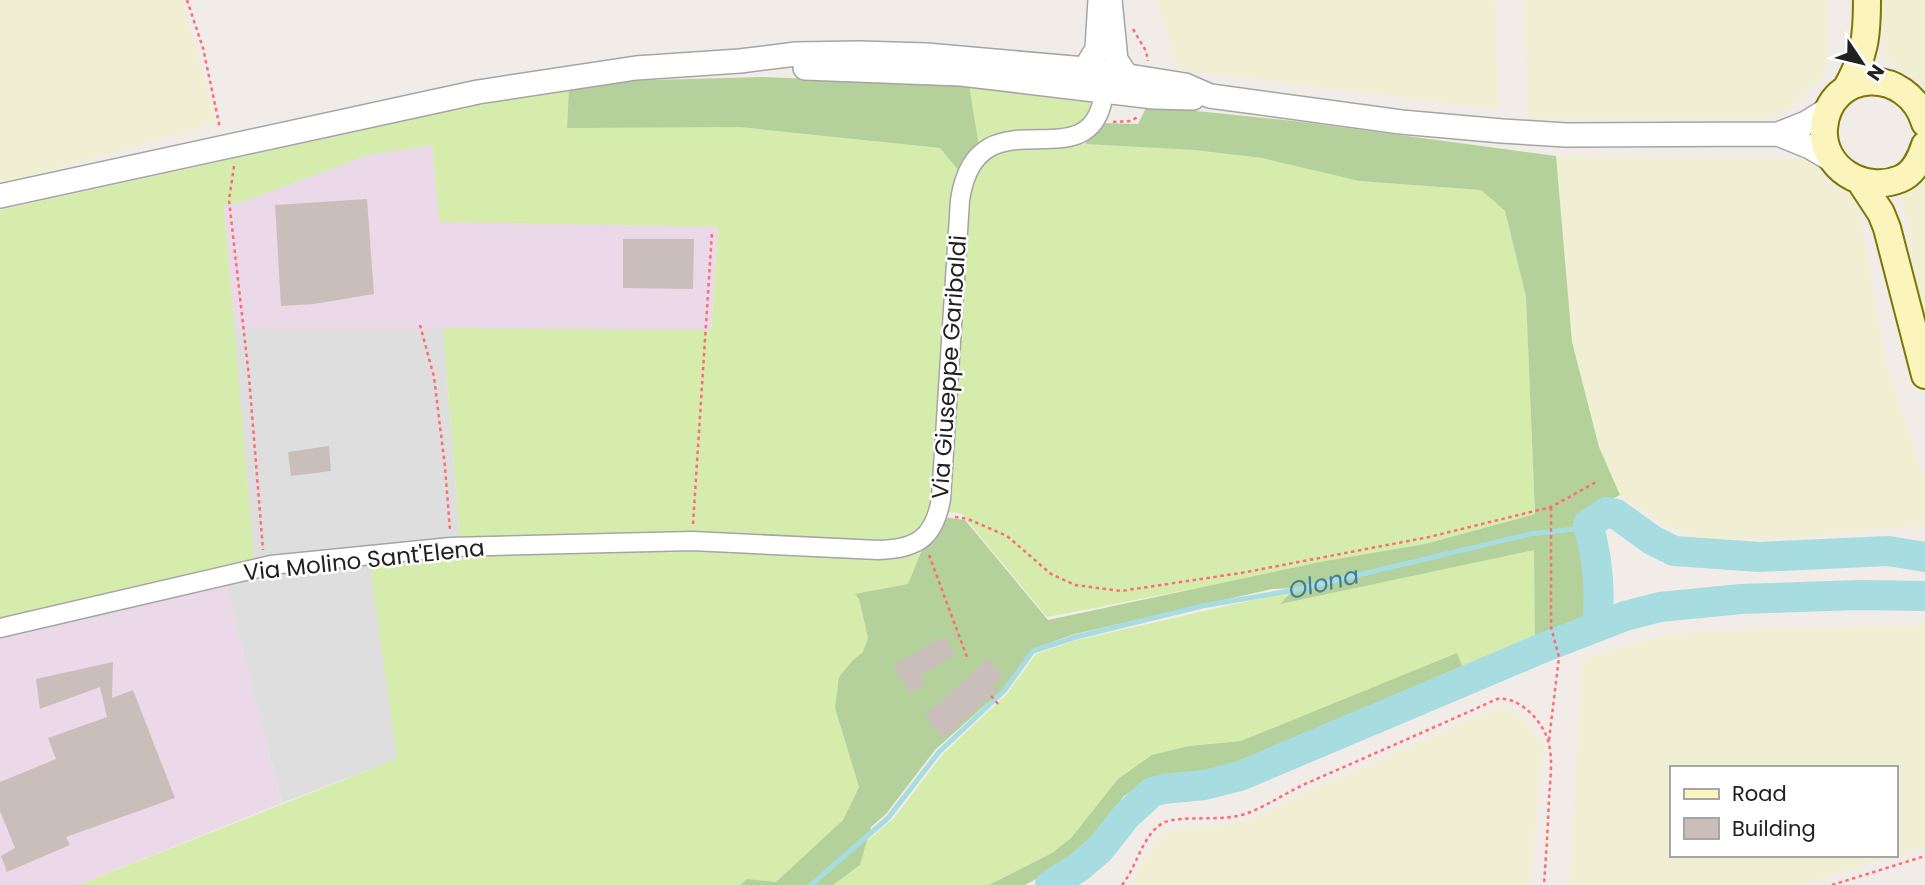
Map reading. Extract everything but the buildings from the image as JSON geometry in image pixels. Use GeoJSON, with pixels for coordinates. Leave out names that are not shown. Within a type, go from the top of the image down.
{"type":"FeatureCollection","features":[{"type":"Feature","properties":{"kind":"main road"},"geometry":{"type":"LineString","coordinates":[[1867,0],[1867,34],[1858,66],[1824,127],[1825,139],[1832,160],[1848,175],[1860,181],[1877,183],[1900,180]]}},
{"type":"Feature","properties":{"kind":"main road"},"geometry":{"type":"LineString","coordinates":[[1867,34],[1917,104],[1925,123]]}},
{"type":"Feature","properties":{"kind":"main road"},"geometry":{"type":"LineString","coordinates":[[1838,98],[1866,82],[1908,93]]}},
{"type":"Feature","properties":{"kind":"main road"},"geometry":{"type":"LineString","coordinates":[[1887,228],[1892,201],[1900,180],[1910,172],[1924,149]]}},
{"type":"Feature","properties":{"kind":"main road"},"geometry":{"type":"LineString","coordinates":[[1860,181],[1881,213],[1887,228],[1925,374]]}},
{"type":"Feature","properties":{"kind":"street"},"geometry":{"type":"LineString","coordinates":[[1085,69],[1097,49],[1100,0]]}},
{"type":"Feature","properties":{"kind":"street"},"geometry":{"type":"LineString","coordinates":[[1110,0],[1125,72]]}},
{"type":"Feature","properties":{"kind":"street"},"geometry":{"type":"LineString","coordinates":[[0,196],[533,82],[636,68],[796,54],[860,52],[938,55],[1125,72],[1185,86],[1210,96],[1401,122],[1566,135],[1779,134],[1806,123],[1838,98]]}},
{"type":"Feature","properties":{"kind":"street"},"geometry":{"type":"LineString","coordinates":[[740,61],[795,68],[961,74],[1185,99],[1210,96]]}},
{"type":"Feature","properties":{"kind":"street"},"geometry":{"type":"LineString","coordinates":[[874,70],[952,64],[1105,80],[1125,72]]}},
{"type":"Feature","properties":{"kind":"street","name":"Via Giuseppe Garibaldi"},"geometry":{"type":"LineString","coordinates":[[922,539],[934,525],[941,499],[962,181],[975,159],[989,147],[1011,140],[1068,138],[1085,132],[1097,120],[1103,98]]}},
{"type":"Feature","properties":{"kind":"street"},"geometry":{"type":"LineString","coordinates":[[1779,134],[1811,147],[1832,160]]}},
{"type":"Feature","properties":{"kind":"street"},"geometry":{"type":"LineString","coordinates":[[692,541],[878,550],[903,548],[922,539]]}},
{"type":"Feature","properties":{"kind":"street","name":"Via Molino Sant'Elena"},"geometry":{"type":"LineString","coordinates":[[0,628],[265,567],[451,547],[692,541]]}},
{"type":"Feature","properties":{"kind":"path"},"geometry":{"type":"LineString","coordinates":[[187,0],[230,147],[229,200],[249,377],[265,567]]}},
{"type":"Feature","properties":{"kind":"path"},"geometry":{"type":"LineString","coordinates":[[1125,72],[1148,62],[1146,51],[1131,26]]}},
{"type":"Feature","properties":{"kind":"path"},"geometry":{"type":"LineString","coordinates":[[692,541],[712,233]]}},
{"type":"Feature","properties":{"kind":"path"},"geometry":{"type":"LineString","coordinates":[[421,324],[434,377],[451,547]]}},
{"type":"Feature","properties":{"kind":"path"},"geometry":{"type":"LineString","coordinates":[[938,514],[968,519],[1007,536],[1051,574],[1075,585],[1121,591],[1241,573],[1429,537],[1551,506],[1598,481]]}},
{"type":"Feature","properties":{"kind":"path"},"geometry":{"type":"LineString","coordinates":[[1545,885],[1551,776],[1549,740],[1559,657],[1550,627],[1551,506]]}},
{"type":"Feature","properties":{"kind":"path"},"geometry":{"type":"LineString","coordinates":[[922,539],[967,657]]}},
{"type":"Feature","properties":{"kind":"path"},"geometry":{"type":"LineString","coordinates":[[991,696],[999,705]]}},
{"type":"Feature","properties":{"kind":"path"},"geometry":{"type":"LineString","coordinates":[[1122,885],[1149,837],[1165,822],[1217,820],[1246,813],[1496,699],[1515,700],[1526,709],[1549,740]]}},
{"type":"Feature","properties":{"kind":"path"},"geometry":{"type":"LineString","coordinates":[[1832,885],[1925,856]]}},
{"type":"Feature","properties":{"kind":"shaded area"},"geometry":{"type":"Polygon","coordinates":[[[0,0],[182,0],[217,123],[0,184],[0,0]]]}},
{"type":"Feature","properties":{"kind":"shaded area"},"geometry":{"type":"Polygon","coordinates":[[[1157,0],[1495,0],[1498,109],[1177,69],[1157,0]]]}},
{"type":"Feature","properties":{"kind":"shaded area"},"geometry":{"type":"Polygon","coordinates":[[[1523,0],[1828,0],[1827,57],[1824,72],[1816,84],[1789,108],[1760,119],[1529,119],[1523,0]]]}},
{"type":"Feature","properties":{"kind":"shaded area"},"geometry":{"type":"Polygon","coordinates":[[[1881,0],[1925,0],[1925,87],[1885,58],[1881,0]]]}},
{"type":"Feature","properties":{"kind":"shaded area"},"geometry":{"type":"Polygon","coordinates":[[[432,145],[439,222],[718,227],[711,330],[234,329],[224,206],[251,199],[368,155],[432,145]]]}},
{"type":"Feature","properties":{"kind":"shaded area"},"geometry":{"type":"Polygon","coordinates":[[[1556,156],[1809,159],[1827,183],[1856,196],[1885,359],[1925,482],[1925,525],[1798,538],[1702,539],[1663,524],[1620,495],[1599,447],[1572,342],[1556,156]]]}},
{"type":"Feature","properties":{"kind":"shaded area"},"geometry":{"type":"Polygon","coordinates":[[[1925,171],[1925,328],[1901,195],[1916,185],[1925,171]]]}},
{"type":"Feature","properties":{"kind":"shaded area"},"geometry":{"type":"Polygon","coordinates":[[[443,328],[460,540],[399,543],[254,560],[234,329],[443,328]]]}},
{"type":"Feature","properties":{"kind":"shaded area"},"geometry":{"type":"Polygon","coordinates":[[[369,560],[398,759],[282,803],[225,582],[272,572],[369,560]]]}},
{"type":"Feature","properties":{"kind":"shaded area"},"geometry":{"type":"Polygon","coordinates":[[[225,582],[282,803],[78,885],[0,885],[0,639],[225,582]]]}},
{"type":"Feature","properties":{"kind":"shaded area"},"geometry":{"type":"Polygon","coordinates":[[[1925,625],[1925,846],[1897,855],[1897,766],[1670,766],[1670,857],[1889,857],[1797,885],[1570,885],[1582,659],[1662,636],[1701,631],[1925,625]]]}},
{"type":"Feature","properties":{"kind":"shaded area"},"geometry":{"type":"Polygon","coordinates":[[[1497,708],[1510,708],[1521,716],[1544,745],[1529,885],[1131,885],[1156,840],[1170,830],[1230,824],[1257,818],[1299,796],[1497,708]]]}},
{"type":"Feature","properties":{"kind":"green space"},"geometry":{"type":"Polygon","coordinates":[[[762,77],[969,85],[979,146],[959,171],[940,148],[739,127],[567,128],[569,88],[617,81],[762,77]]]}},
{"type":"Feature","properties":{"kind":"green space"},"geometry":{"type":"Polygon","coordinates":[[[969,85],[1091,95],[1089,116],[1082,127],[1022,132],[979,146],[969,85]]]}},
{"type":"Feature","properties":{"kind":"green space"},"geometry":{"type":"Polygon","coordinates":[[[569,88],[567,127],[739,127],[940,148],[959,171],[956,181],[935,505],[918,531],[888,543],[460,540],[443,328],[711,330],[718,227],[439,222],[432,145],[368,155],[251,199],[224,206],[254,560],[0,619],[0,210],[354,129],[569,88]]]}},
{"type":"Feature","properties":{"kind":"green space"},"geometry":{"type":"Polygon","coordinates":[[[1147,106],[1295,121],[1556,156],[1572,342],[1599,447],[1620,495],[1584,513],[1582,533],[1592,571],[1591,622],[1535,638],[1534,550],[1280,604],[1295,588],[1272,589],[1075,634],[1032,649],[1003,689],[935,750],[886,814],[871,827],[860,865],[833,885],[740,885],[747,879],[776,882],[843,820],[859,787],[835,708],[839,677],[863,652],[868,638],[859,599],[855,594],[908,584],[923,547],[943,517],[965,520],[1048,620],[1320,562],[1425,544],[1535,514],[1526,297],[1505,211],[1481,190],[1359,181],[1262,158],[1194,150],[1085,144],[1102,123],[1138,124],[1147,106]]]}},
{"type":"Feature","properties":{"kind":"green space"},"geometry":{"type":"Polygon","coordinates":[[[1085,144],[1194,150],[1262,158],[1359,181],[1481,190],[1505,211],[1526,297],[1535,514],[1425,544],[1047,617],[961,513],[944,512],[967,187],[983,162],[993,154],[1032,146],[1085,144]]]}},
{"type":"Feature","properties":{"kind":"green space"},"geometry":{"type":"Polygon","coordinates":[[[712,549],[920,554],[908,584],[859,599],[868,638],[863,653],[852,660],[835,708],[859,787],[843,820],[776,882],[747,879],[740,885],[78,885],[397,759],[369,560],[435,555],[712,549]]]}},
{"type":"Feature","properties":{"kind":"green space"},"geometry":{"type":"Polygon","coordinates":[[[1535,549],[1535,638],[1464,671],[1456,654],[1241,741],[1189,746],[1093,810],[1071,838],[1052,853],[989,885],[833,885],[860,865],[867,841],[895,817],[943,754],[1007,694],[1036,654],[1077,640],[1275,595],[1290,593],[1281,603],[1535,549]]]}},
{"type":"Feature","properties":{"kind":"green space"},"geometry":{"type":"Polygon","coordinates":[[[1457,653],[1464,671],[1233,764],[1158,777],[1124,796],[1075,858],[1025,885],[989,885],[1052,853],[1071,838],[1118,779],[1152,755],[1189,746],[1241,741],[1457,653]]]}},
{"type":"Feature","properties":{"kind":"waterway","name":"Olona"},"geometry":{"type":"LineString","coordinates":[[1597,625],[1598,574],[1588,524],[1607,512],[1616,514],[1652,540],[1674,551],[1759,557],[1888,551],[1925,557]]}},
{"type":"Feature","properties":{"kind":"waterway","name":"Olona"},"geometry":{"type":"LineString","coordinates":[[811,885],[888,818],[939,752],[1004,691],[1033,651],[1076,637],[1202,606],[1295,590],[1530,534],[1575,529],[1588,524]]}},
{"type":"Feature","properties":{"kind":"waterway","name":"Olona"},"geometry":{"type":"LineString","coordinates":[[1050,885],[1079,867],[1100,849],[1126,816],[1152,792],[1204,785],[1240,776],[1625,616],[1660,607],[1741,599],[1925,596]]}}]}
